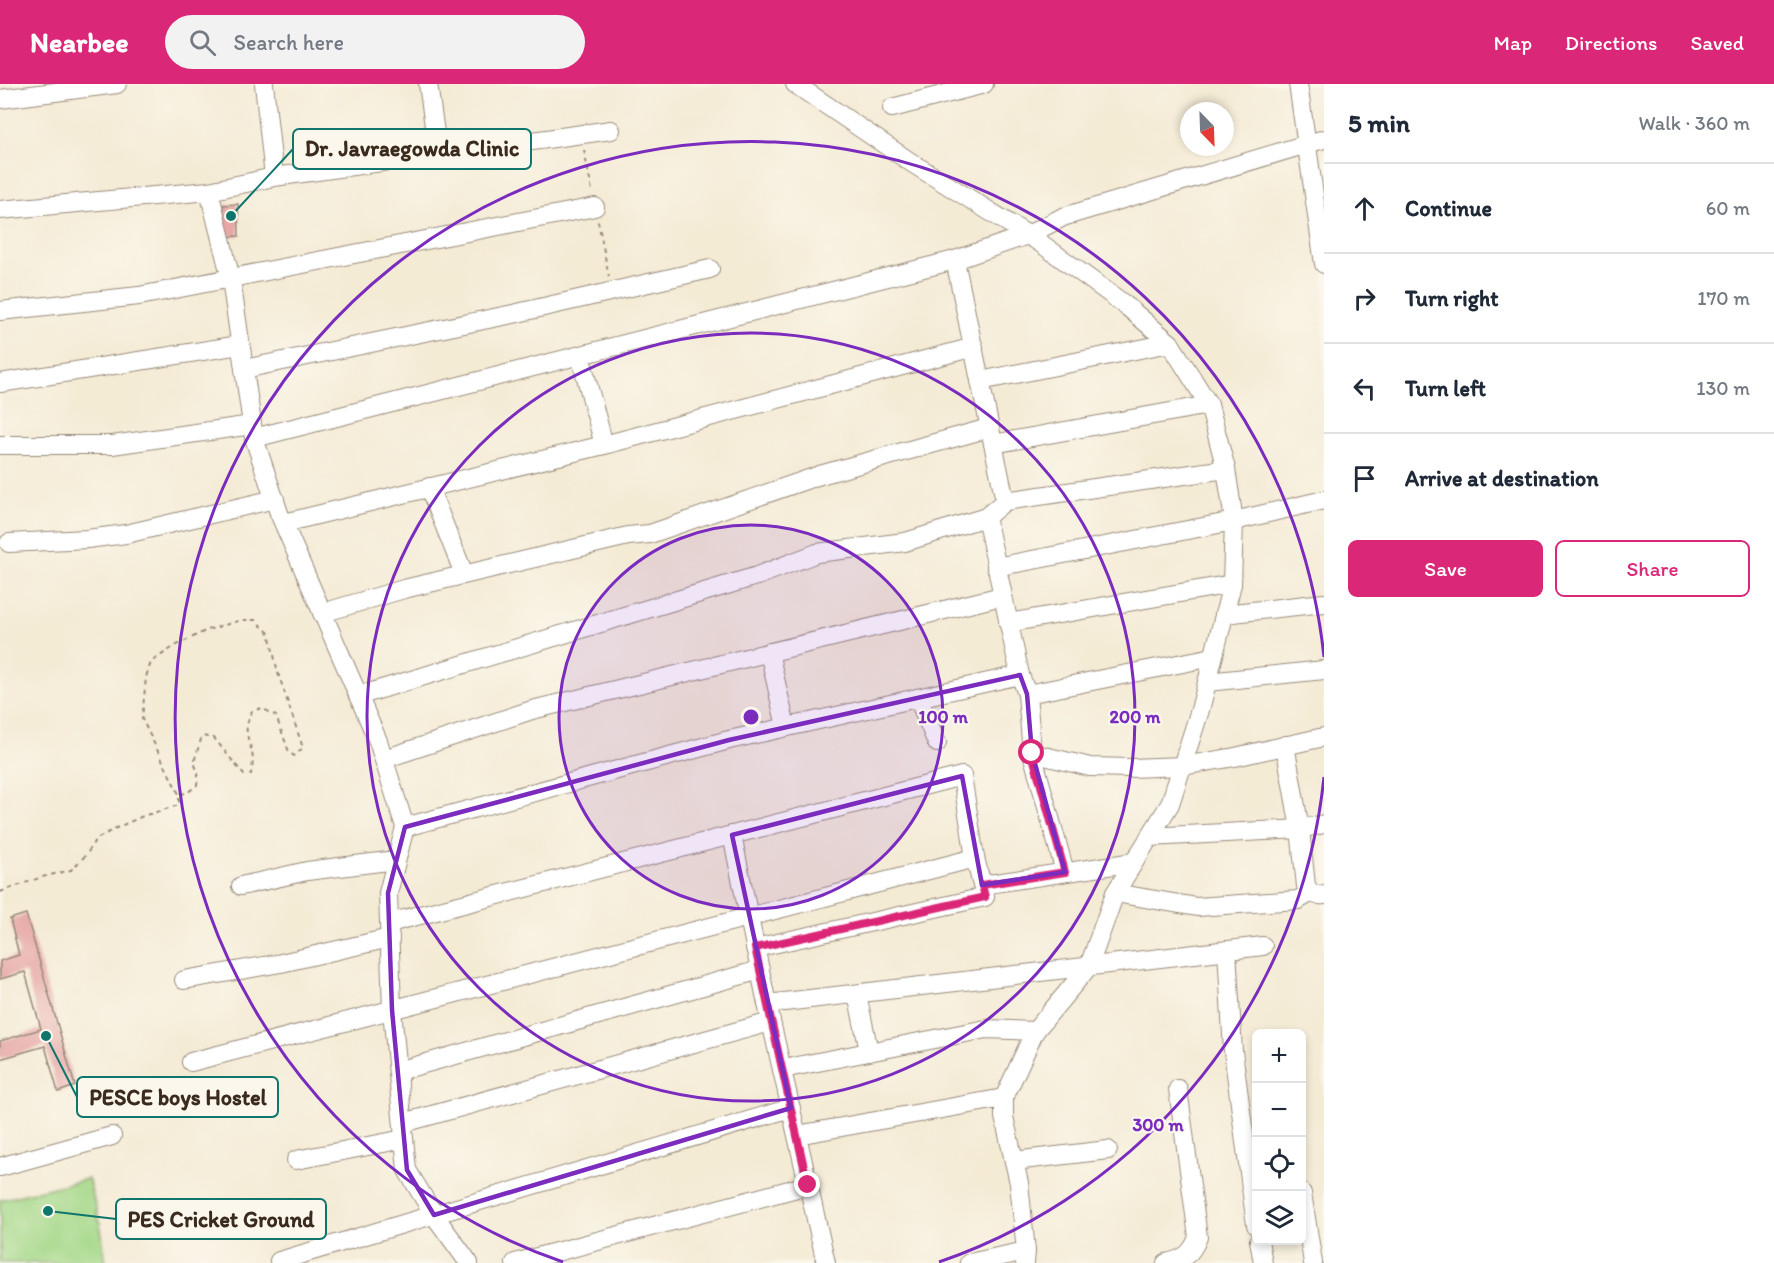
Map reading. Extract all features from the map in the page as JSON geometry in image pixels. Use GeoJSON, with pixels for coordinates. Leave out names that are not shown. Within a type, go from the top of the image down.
{"type":"FeatureCollection","features":[{"type":"Feature","properties":{"kind":"street"},"geometry":{"type":"LineString","coordinates":[[0,99],[117,84]]}},
{"type":"Feature","properties":{"kind":"street"},"geometry":{"type":"LineString","coordinates":[[264,84],[274,177]]}},
{"type":"Feature","properties":{"kind":"street"},"geometry":{"type":"LineString","coordinates":[[428,84],[438,154]]}},
{"type":"Feature","properties":{"kind":"street"},"geometry":{"type":"LineString","coordinates":[[795,84],[912,163],[1028,235],[1124,304],[1170,343],[1209,405],[1226,469],[1234,521],[1232,584],[1207,682],[1170,804],[1115,893],[1089,966],[1035,1031],[1004,1098],[1004,1117],[1019,1183],[1026,1257],[969,1263]]}},
{"type":"Feature","properties":{"kind":"street"},"geometry":{"type":"LineString","coordinates":[[892,108],[984,84]]}},
{"type":"Feature","properties":{"kind":"street"},"geometry":{"type":"LineString","coordinates":[[1298,84],[1315,142],[1324,264]]}},
{"type":"Feature","properties":{"kind":"street"},"geometry":{"type":"LineString","coordinates":[[0,210],[209,191],[274,177],[611,130]]}},
{"type":"Feature","properties":{"kind":"street"},"geometry":{"type":"LineString","coordinates":[[0,445],[112,445],[253,431],[580,355],[955,260],[1028,235],[1063,217],[1315,142]]}},
{"type":"Feature","properties":{"kind":"street"},"geometry":{"type":"LineString","coordinates":[[209,191],[231,279],[253,431],[274,499],[378,741],[405,827],[388,893],[392,1010],[407,1170],[434,1215],[469,1263]]}},
{"type":"Feature","properties":{"kind":"street"},"geometry":{"type":"LineString","coordinates":[[0,311],[139,296],[595,207]]}},
{"type":"Feature","properties":{"kind":"street"},"geometry":{"type":"LineString","coordinates":[[955,260],[1005,501]]}},
{"type":"Feature","properties":{"kind":"street"},"geometry":{"type":"LineString","coordinates":[[244,369],[513,314],[710,269]]}},
{"type":"Feature","properties":{"kind":"street"},"geometry":{"type":"LineString","coordinates":[[981,381],[1170,343]]}},
{"type":"Feature","properties":{"kind":"street"},"geometry":{"type":"LineString","coordinates":[[0,382],[240,345]]}},
{"type":"Feature","properties":{"kind":"street"},"geometry":{"type":"LineString","coordinates":[[284,523],[604,445],[974,347]]}},
{"type":"Feature","properties":{"kind":"street"},"geometry":{"type":"LineString","coordinates":[[580,355],[604,445]]}},
{"type":"Feature","properties":{"kind":"street"},"geometry":{"type":"LineString","coordinates":[[322,613],[464,574],[628,536],[650,534],[820,475],[991,436],[1209,405]]}},
{"type":"Feature","properties":{"kind":"street"},"geometry":{"type":"LineString","coordinates":[[358,696],[757,576],[817,553],[905,542],[986,517],[1005,501],[1226,469]]}},
{"type":"Feature","properties":{"kind":"street"},"geometry":{"type":"LineString","coordinates":[[429,487],[464,574]]}},
{"type":"Feature","properties":{"kind":"street"},"geometry":{"type":"LineString","coordinates":[[9,543],[87,539],[126,534],[274,499]]}},
{"type":"Feature","properties":{"kind":"street"},"geometry":{"type":"LineString","coordinates":[[996,567],[1234,521],[1324,500]]}},
{"type":"Feature","properties":{"kind":"street"},"geometry":{"type":"LineString","coordinates":[[986,517],[1020,675],[1028,694],[1032,753],[1065,872]]}},
{"type":"Feature","properties":{"kind":"street"},"geometry":{"type":"LineString","coordinates":[[1008,623],[1232,584]]}},
{"type":"Feature","properties":{"kind":"street"},"geometry":{"type":"LineString","coordinates":[[384,759],[532,710],[1002,596]]}},
{"type":"Feature","properties":{"kind":"street"},"geometry":{"type":"LineString","coordinates":[[1224,615],[1324,603]]}},
{"type":"Feature","properties":{"kind":"street"},"geometry":{"type":"LineString","coordinates":[[769,652],[786,727]]}},
{"type":"Feature","properties":{"kind":"street"},"geometry":{"type":"LineString","coordinates":[[1028,694],[1212,657]]}},
{"type":"Feature","properties":{"kind":"street"},"geometry":{"type":"LineString","coordinates":[[1207,682],[1324,670]]}},
{"type":"Feature","properties":{"kind":"street"},"geometry":{"type":"LineString","coordinates":[[405,827],[729,740],[1020,675]]}},
{"type":"Feature","properties":{"kind":"street"},"geometry":{"type":"LineString","coordinates":[[918,698],[937,743]]}},
{"type":"Feature","properties":{"kind":"street"},"geometry":{"type":"LineString","coordinates":[[1032,753],[1089,767],[1183,766],[1324,737]]}},
{"type":"Feature","properties":{"kind":"street"},"geometry":{"type":"LineString","coordinates":[[1285,746],[1300,829],[1306,886],[1317,894]]}},
{"type":"Feature","properties":{"kind":"street"},"geometry":{"type":"LineString","coordinates":[[184,980],[281,963],[732,835],[962,776],[975,858],[985,897],[755,948]]}},
{"type":"Feature","properties":{"kind":"street"},"geometry":{"type":"LineString","coordinates":[[1149,837],[1300,829],[1324,824]]}},
{"type":"Feature","properties":{"kind":"street"},"geometry":{"type":"LineString","coordinates":[[732,835],[769,1013],[826,1263]]}},
{"type":"Feature","properties":{"kind":"street"},"geometry":{"type":"LineString","coordinates":[[191,1062],[975,858]]}},
{"type":"Feature","properties":{"kind":"street"},"geometry":{"type":"LineString","coordinates":[[241,886],[307,871],[396,860]]}},
{"type":"Feature","properties":{"kind":"street"},"geometry":{"type":"LineString","coordinates":[[982,885],[1134,862]]}},
{"type":"Feature","properties":{"kind":"street"},"geometry":{"type":"LineString","coordinates":[[1115,893],[1197,907],[1298,900],[1317,894]]}},
{"type":"Feature","properties":{"kind":"street"},"geometry":{"type":"LineString","coordinates":[[296,1160],[404,1131],[769,1013],[856,994],[1263,946]]}},
{"type":"Feature","properties":{"kind":"street"},"geometry":{"type":"LineString","coordinates":[[1227,950],[1233,1051],[1249,1121],[1254,1191]]}},
{"type":"Feature","properties":{"kind":"street"},"geometry":{"type":"LineString","coordinates":[[398,1071],[760,970]]}},
{"type":"Feature","properties":{"kind":"street"},"geometry":{"type":"LineString","coordinates":[[856,994],[869,1051]]}},
{"type":"Feature","properties":{"kind":"street"},"geometry":{"type":"LineString","coordinates":[[782,1069],[986,1029],[1035,1031]]}},
{"type":"Feature","properties":{"kind":"street"},"geometry":{"type":"LineString","coordinates":[[1167,1263],[1188,1255],[1198,1237],[1178,1089]]}},
{"type":"Feature","properties":{"kind":"street"},"geometry":{"type":"LineString","coordinates":[[797,1135],[1004,1098]]}},
{"type":"Feature","properties":{"kind":"street"},"geometry":{"type":"LineString","coordinates":[[279,1261],[791,1108]]}},
{"type":"Feature","properties":{"kind":"street"},"geometry":{"type":"LineString","coordinates":[[0,1167],[112,1136]]}},
{"type":"Feature","properties":{"kind":"street"},"geometry":{"type":"LineString","coordinates":[[1014,1161],[1108,1150]]}},
{"type":"Feature","properties":{"kind":"street"},"geometry":{"type":"LineString","coordinates":[[515,1263],[808,1185]]}},
{"type":"Feature","properties":{"kind":"street"},"geometry":{"type":"LineString","coordinates":[[1306,1218],[1313,1263]]}},
{"type":"Feature","properties":{"kind":"street"},"geometry":{"type":"LineString","coordinates":[[1260,1245],[1263,1263]]}},
{"type":"Feature","properties":{"kind":"path"},"geometry":{"type":"LineString","coordinates":[[0,892],[71,870],[87,854],[95,840],[143,816],[179,805],[179,794],[142,719],[146,677],[151,662],[175,645],[207,630],[242,620],[255,621],[269,633],[278,673],[303,748],[294,756],[289,752],[276,716],[262,708],[252,711],[247,723],[247,740],[253,759],[251,774],[244,776],[214,738],[202,736],[194,762],[198,773],[197,785],[187,793],[179,794]]}},
{"type":"Feature","properties":{"kind":"highlighted area"},"geometry":{"type":"Polygon","coordinates":[[[1020,675],[1027,694],[1032,753],[1065,872],[982,885],[962,776],[732,835],[791,1108],[434,1215],[407,1170],[392,1010],[388,893],[405,827],[729,740],[1020,675]]]}},
{"type":"Feature","properties":{"kind":"green space"},"geometry":{"type":"Polygon","coordinates":[[[88,1179],[100,1223],[106,1263],[0,1263],[0,1200],[88,1179]]]}},
{"type":"Feature","properties":{"kind":"building"},"geometry":{"type":"Polygon","coordinates":[[[238,204],[239,236],[224,237],[223,205],[238,204]]]}},
{"type":"Feature","properties":{"kind":"building"},"geometry":{"type":"Polygon","coordinates":[[[26,914],[75,1086],[58,1092],[45,1046],[0,1059],[0,1041],[41,1029],[25,972],[0,979],[0,961],[19,955],[10,919],[26,914]]]}},
{"type":"Feature","properties":{"kind":"place","name":"Dr. Javraegowda Clinic"},"geometry":{"type":"Point","coordinates":[231,216]}},
{"type":"Feature","properties":{"kind":"place","name":"PESCE boys Hostel"},"geometry":{"type":"Point","coordinates":[46,1036]}},
{"type":"Feature","properties":{"kind":"place","name":"PES Cricket Ground"},"geometry":{"type":"Point","coordinates":[48,1211]}},
{"type":"Feature","properties":{"kind":"route"},"geometry":{"type":"LineString","coordinates":[[808,1185],[755,948],[985,897],[982,885],[1065,872],[1032,753]]}}]}
